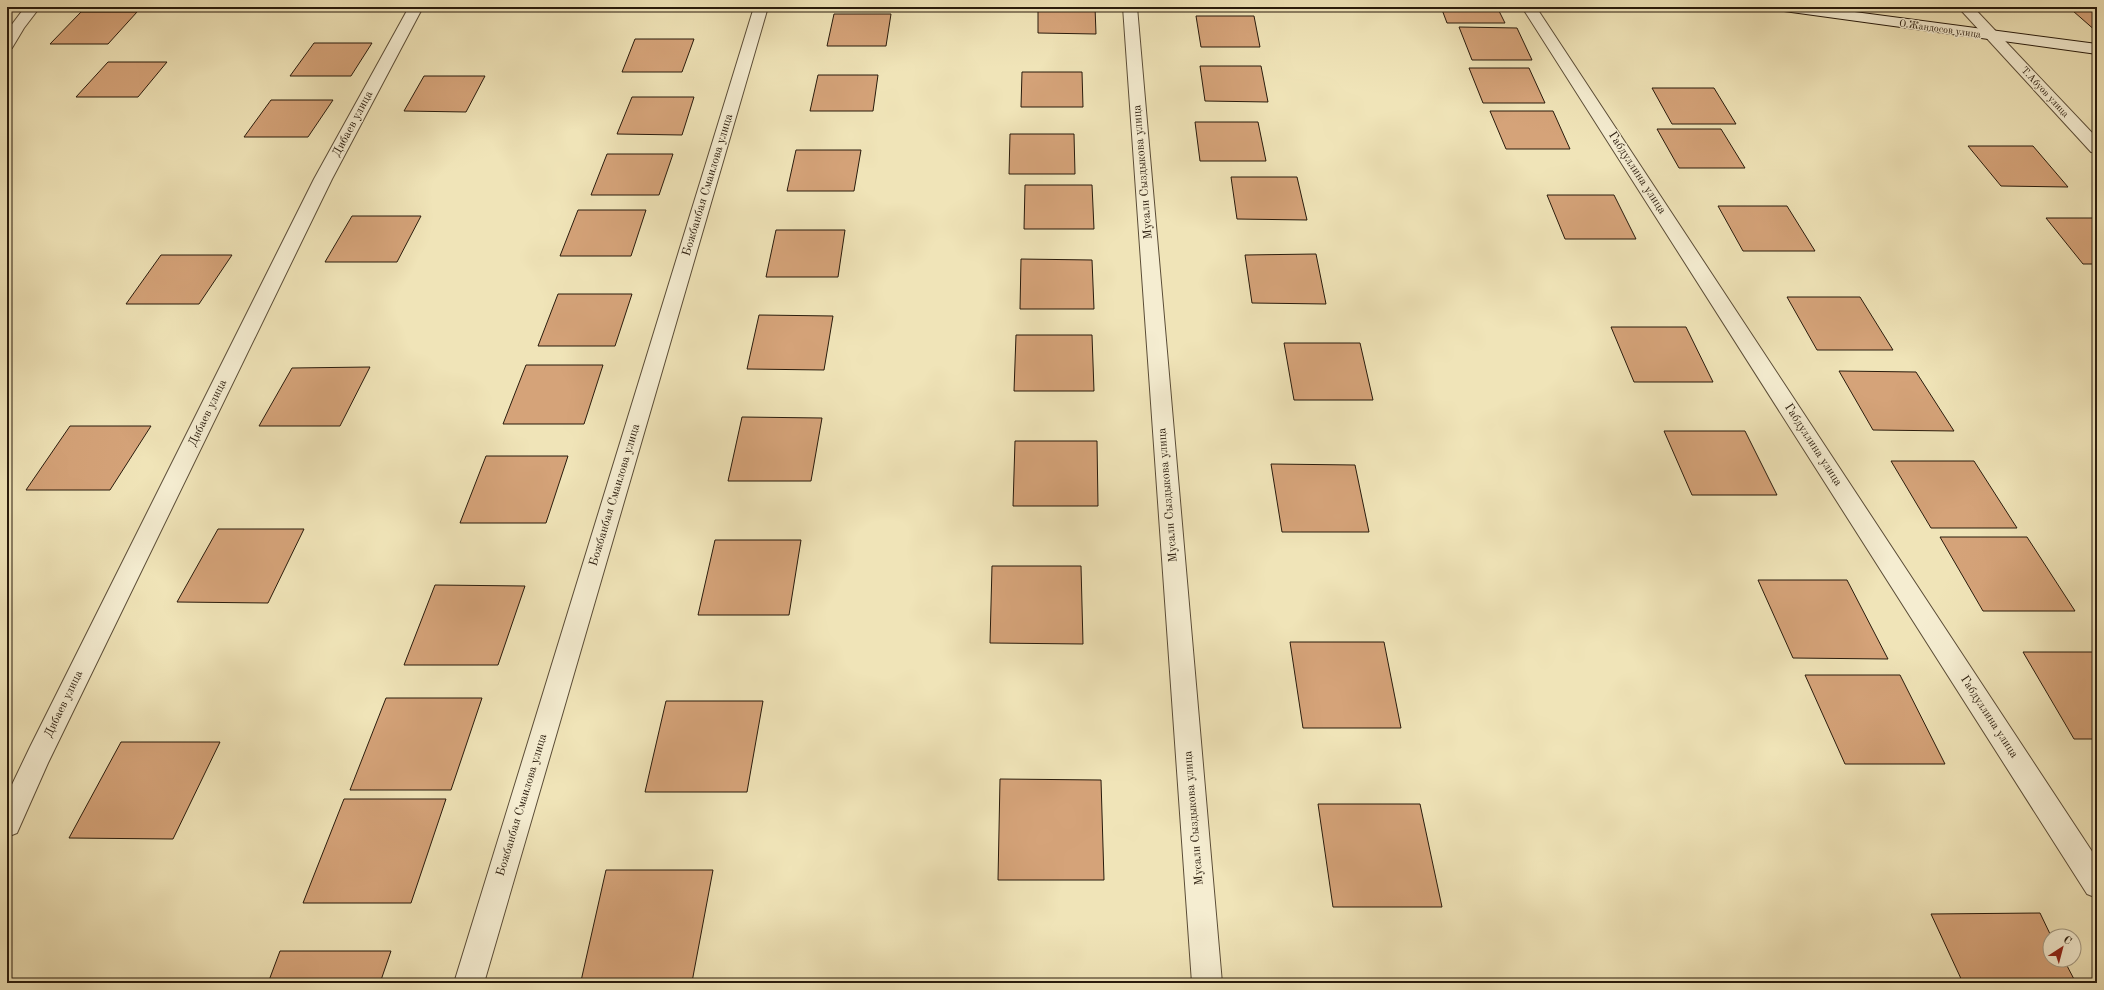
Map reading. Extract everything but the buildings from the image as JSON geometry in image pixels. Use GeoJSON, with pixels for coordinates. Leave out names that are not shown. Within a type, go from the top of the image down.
{"type":"FeatureCollection","features":[{"type":"Feature","properties":{"kind":"street"},"geometry":{"type":"LineString","coordinates":[[7,45],[17,26],[33,7]]}},
{"type":"Feature","properties":{"kind":"street","name":"Дибаев улица"},"geometry":{"type":"LineString","coordinates":[[7,824],[46,741],[323,179],[416,7]]}},
{"type":"Feature","properties":{"kind":"street","name":"Божбанбая Смаилова улица"},"geometry":{"type":"LineString","coordinates":[[469,983],[761,7]]}},
{"type":"Feature","properties":{"kind":"street","name":"Мусали Сыздыкова улица"},"geometry":{"type":"LineString","coordinates":[[1130,7],[1207,983]]}},
{"type":"Feature","properties":{"kind":"street","name":"Габдуллина улица"},"geometry":{"type":"LineString","coordinates":[[1529,7],[2097,884]]}},
{"type":"Feature","properties":{"kind":"street","name":"О.Жандосов улица"},"geometry":{"type":"LineString","coordinates":[[1784,7],[2097,49]]}},
{"type":"Feature","properties":{"kind":"street"},"geometry":{"type":"LineString","coordinates":[[1965,7],[1992,36]]}},
{"type":"Feature","properties":{"kind":"street","name":"Т.Абуов улица"},"geometry":{"type":"LineString","coordinates":[[1992,36],[2097,148]]}}]}
